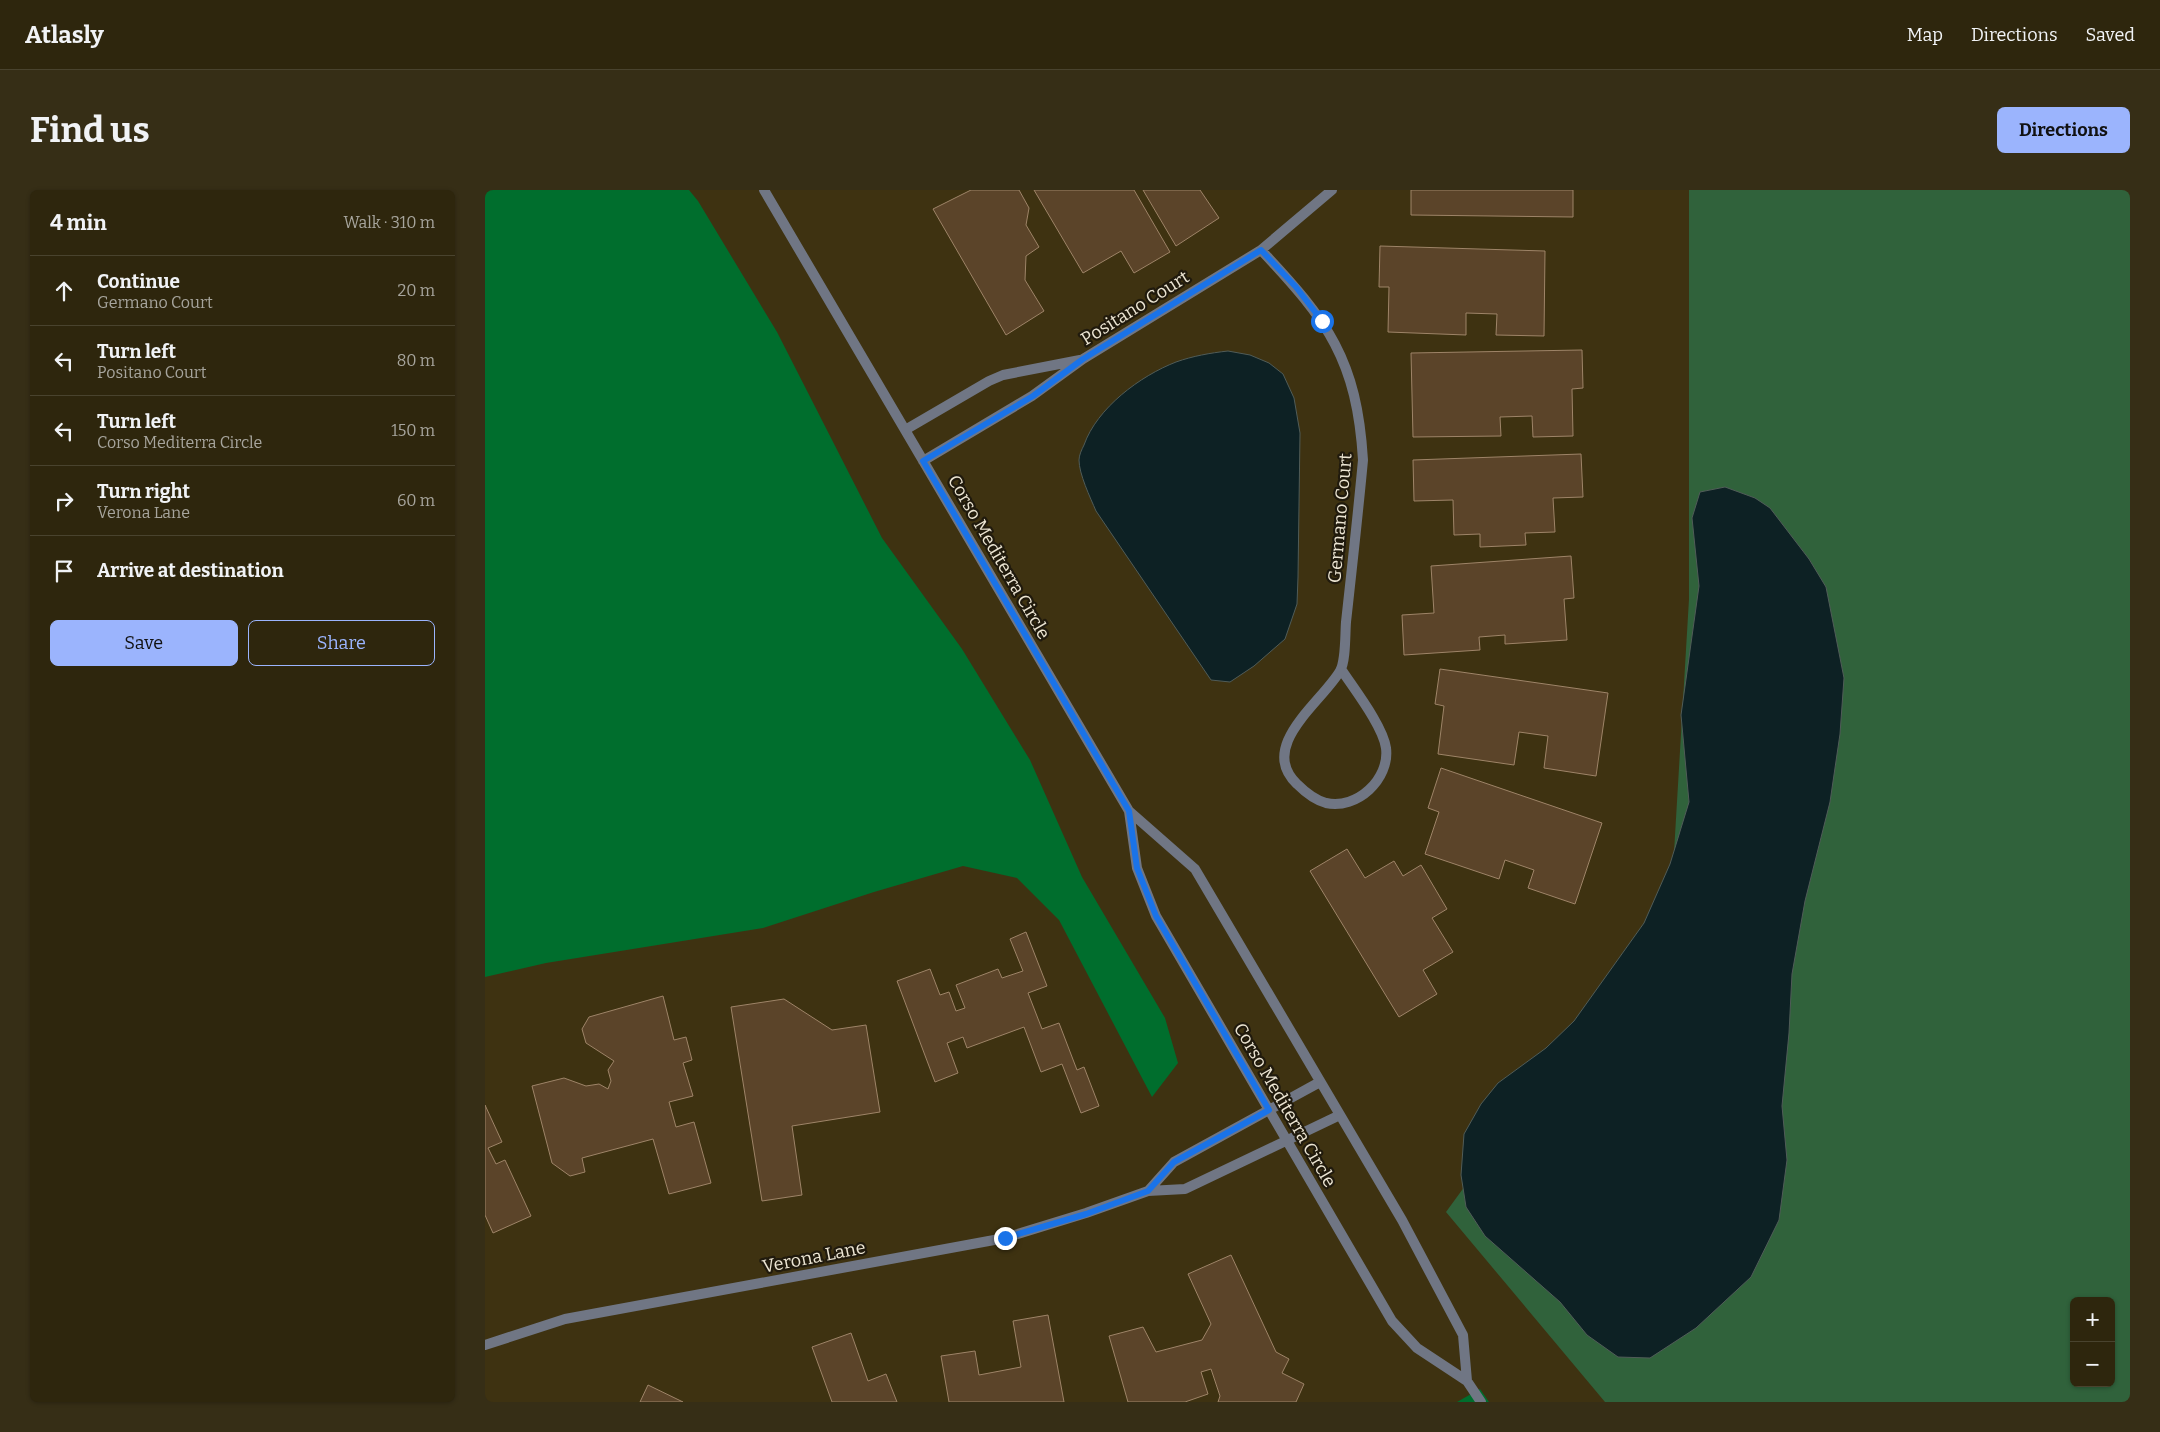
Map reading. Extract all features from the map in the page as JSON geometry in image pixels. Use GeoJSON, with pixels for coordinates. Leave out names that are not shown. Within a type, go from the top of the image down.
{"type":"FeatureCollection","features":[{"type":"Feature","properties":{"kind":"street","name":"Corso Mediterra Circle"},"geometry":{"type":"LineString","coordinates":[[764,190],[1129,811],[1195,869],[1402,1220],[1463,1335],[1467,1381]]}},
{"type":"Feature","properties":{"kind":"street","name":"Positano Court"},"geometry":{"type":"LineString","coordinates":[[923,461],[1033,396],[1083,359],[1261,250],[1332,190]]}},
{"type":"Feature","properties":{"kind":"street","name":"Germano Court"},"geometry":{"type":"LineString","coordinates":[[1261,250],[1296,287],[1322,321],[1342,354],[1358,408],[1363,460],[1341,669]]}},
{"type":"Feature","properties":{"kind":"street"},"geometry":{"type":"LineString","coordinates":[[905,430],[989,381],[1012,374],[1083,359]]}},
{"type":"Feature","properties":{"kind":"street"},"geometry":{"type":"LineString","coordinates":[[1341,669],[1382,734],[1386,749],[1385,766],[1380,778],[1365,794],[1347,803],[1326,803],[1307,794],[1291,779],[1284,761],[1287,742],[1298,724],[1341,669]]}},
{"type":"Feature","properties":{"kind":"street","name":"Corso Mediterra Circle"},"geometry":{"type":"LineString","coordinates":[[1129,811],[1137,868],[1156,916],[1392,1321],[1417,1348],[1467,1381],[1481,1402]]}},
{"type":"Feature","properties":{"kind":"street","name":"Verona Lane"},"geometry":{"type":"LineString","coordinates":[[1148,1191],[1174,1162],[1320,1082]]}},
{"type":"Feature","properties":{"kind":"street","name":"Verona Lane"},"geometry":{"type":"LineString","coordinates":[[485,1345],[565,1319],[1005,1238],[1086,1214],[1148,1191],[1185,1189],[1340,1115]]}},
{"type":"Feature","properties":{"kind":"green space"},"geometry":{"type":"Polygon","coordinates":[[[485,190],[689,190],[698,201],[777,332],[882,538],[962,649],[1030,760],[1082,877],[1165,1018],[1178,1063],[1152,1097],[1059,920],[1017,878],[963,866],[874,892],[763,928],[546,963],[485,977],[485,190]]]}},
{"type":"Feature","properties":{"kind":"green space"},"geometry":{"type":"Polygon","coordinates":[[[1689,190],[2130,190],[2130,1402],[1605,1402],[1446,1212],[1671,903],[1689,599],[1689,190]]]}},
{"type":"Feature","properties":{"kind":"green space"},"geometry":{"type":"Polygon","coordinates":[[[1480,1389],[1489,1402],[1457,1402],[1480,1389]]]}},
{"type":"Feature","properties":{"kind":"water"},"geometry":{"type":"Polygon","coordinates":[[[1228,351],[1250,355],[1269,363],[1283,374],[1294,398],[1300,433],[1297,604],[1285,639],[1254,666],[1230,682],[1211,680],[1096,511],[1079,466],[1081,452],[1090,431],[1109,406],[1121,395],[1148,376],[1176,362],[1228,351]]]}},
{"type":"Feature","properties":{"kind":"water"},"geometry":{"type":"Polygon","coordinates":[[[1725,487],[1755,498],[1770,508],[1809,559],[1826,587],[1844,678],[1840,734],[1830,802],[1805,901],[1792,974],[1782,1106],[1787,1160],[1779,1220],[1751,1277],[1696,1328],[1650,1358],[1618,1357],[1587,1335],[1560,1302],[1485,1236],[1466,1207],[1461,1175],[1464,1134],[1481,1104],[1498,1083],[1546,1048],[1574,1021],[1644,923],[1670,864],[1689,802],[1681,715],[1699,586],[1692,518],[1700,492],[1725,487]]]}},
{"type":"Feature","properties":{"kind":"building"},"geometry":{"type":"Polygon","coordinates":[[[971,190],[1019,190],[1029,208],[1026,225],[1039,247],[1026,256],[1025,280],[1044,311],[1006,335],[933,209],[971,190]]]}},
{"type":"Feature","properties":{"kind":"building"},"geometry":{"type":"Polygon","coordinates":[[[1034,190],[1134,190],[1170,252],[1134,273],[1121,251],[1083,273],[1034,190]]]}},
{"type":"Feature","properties":{"kind":"building"},"geometry":{"type":"Polygon","coordinates":[[[1143,190],[1200,190],[1219,218],[1176,246],[1143,190]]]}},
{"type":"Feature","properties":{"kind":"building"},"geometry":{"type":"Polygon","coordinates":[[[1411,190],[1573,190],[1573,217],[1411,215],[1411,190]]]}},
{"type":"Feature","properties":{"kind":"building"},"geometry":{"type":"Polygon","coordinates":[[[1380,246],[1545,251],[1544,336],[1496,335],[1497,314],[1466,313],[1466,335],[1388,332],[1389,287],[1379,287],[1380,246]]]}},
{"type":"Feature","properties":{"kind":"building"},"geometry":{"type":"Polygon","coordinates":[[[1582,350],[1583,388],[1572,389],[1573,436],[1533,437],[1532,416],[1500,417],[1501,436],[1413,437],[1411,353],[1582,350]]]}},
{"type":"Feature","properties":{"kind":"building"},"geometry":{"type":"Polygon","coordinates":[[[1581,454],[1583,497],[1553,498],[1555,532],[1525,533],[1526,545],[1480,547],[1480,534],[1454,535],[1453,500],[1414,501],[1413,460],[1581,454]]]}},
{"type":"Feature","properties":{"kind":"building"},"geometry":{"type":"Polygon","coordinates":[[[1571,556],[1574,598],[1564,599],[1567,640],[1505,644],[1505,635],[1479,637],[1480,650],[1404,655],[1402,615],[1434,613],[1431,566],[1571,556]]]}},
{"type":"Feature","properties":{"kind":"building"},"geometry":{"type":"Polygon","coordinates":[[[1440,669],[1608,693],[1596,776],[1544,768],[1548,736],[1519,732],[1514,765],[1438,754],[1444,706],[1435,704],[1440,669]]]}},
{"type":"Feature","properties":{"kind":"building"},"geometry":{"type":"Polygon","coordinates":[[[1441,768],[1602,823],[1575,904],[1528,888],[1534,870],[1505,860],[1499,879],[1425,854],[1439,812],[1428,808],[1441,768]]]}},
{"type":"Feature","properties":{"kind":"building"},"geometry":{"type":"Polygon","coordinates":[[[1347,849],[1365,878],[1394,861],[1403,876],[1421,865],[1447,909],[1432,918],[1453,952],[1423,970],[1437,994],[1399,1017],[1310,871],[1347,849]]]}},
{"type":"Feature","properties":{"kind":"building"},"geometry":{"type":"Polygon","coordinates":[[[1026,932],[1047,986],[1028,993],[1042,1029],[1059,1023],[1077,1070],[1084,1067],[1099,1106],[1081,1113],[1062,1064],[1041,1072],[1024,1027],[967,1048],[963,1037],[947,1043],[958,1073],[935,1082],[897,981],[930,969],[940,995],[949,992],[956,1011],[965,1008],[956,985],[998,969],[1002,978],[1023,971],[1010,939],[1026,932]]]}},
{"type":"Feature","properties":{"kind":"building"},"geometry":{"type":"Polygon","coordinates":[[[663,996],[674,1040],[686,1037],[692,1060],[683,1063],[693,1096],[669,1102],[676,1127],[694,1122],[711,1183],[669,1194],[653,1139],[582,1158],[585,1172],[570,1176],[552,1163],[532,1086],[564,1078],[586,1086],[599,1084],[608,1089],[611,1081],[608,1070],[614,1061],[586,1043],[582,1029],[589,1017],[663,996]]]}},
{"type":"Feature","properties":{"kind":"building"},"geometry":{"type":"Polygon","coordinates":[[[784,999],[832,1030],[866,1025],[880,1112],[792,1126],[802,1195],[762,1201],[731,1007],[784,999]]]}},
{"type":"Feature","properties":{"kind":"building"},"geometry":{"type":"Polygon","coordinates":[[[485,1105],[502,1142],[488,1148],[496,1164],[505,1160],[531,1216],[493,1233],[485,1215],[485,1105]]]}},
{"type":"Feature","properties":{"kind":"building"},"geometry":{"type":"Polygon","coordinates":[[[1231,1255],[1276,1352],[1289,1359],[1282,1373],[1304,1384],[1296,1402],[1218,1402],[1220,1396],[1211,1369],[1201,1372],[1208,1394],[1185,1402],[1128,1402],[1109,1336],[1143,1327],[1156,1352],[1202,1340],[1211,1324],[1188,1274],[1231,1255]]]}},
{"type":"Feature","properties":{"kind":"building"},"geometry":{"type":"Polygon","coordinates":[[[1048,1315],[1064,1402],[949,1402],[941,1356],[975,1351],[979,1375],[1021,1367],[1013,1321],[1048,1315]]]}},
{"type":"Feature","properties":{"kind":"building"},"geometry":{"type":"Polygon","coordinates":[[[851,1333],[868,1381],[886,1374],[897,1402],[832,1402],[812,1347],[851,1333]]]}},
{"type":"Feature","properties":{"kind":"building"},"geometry":{"type":"Polygon","coordinates":[[[648,1385],[683,1402],[640,1402],[648,1385]]]}},
{"type":"Feature","properties":{"kind":"route"},"geometry":{"type":"LineString","coordinates":[[1005,1238],[1086,1214],[1148,1191],[1174,1162],[1269,1110],[1156,916],[1137,868],[1129,811],[923,461],[1033,396],[1083,359],[1261,250],[1296,287],[1322,321]]}}]}
